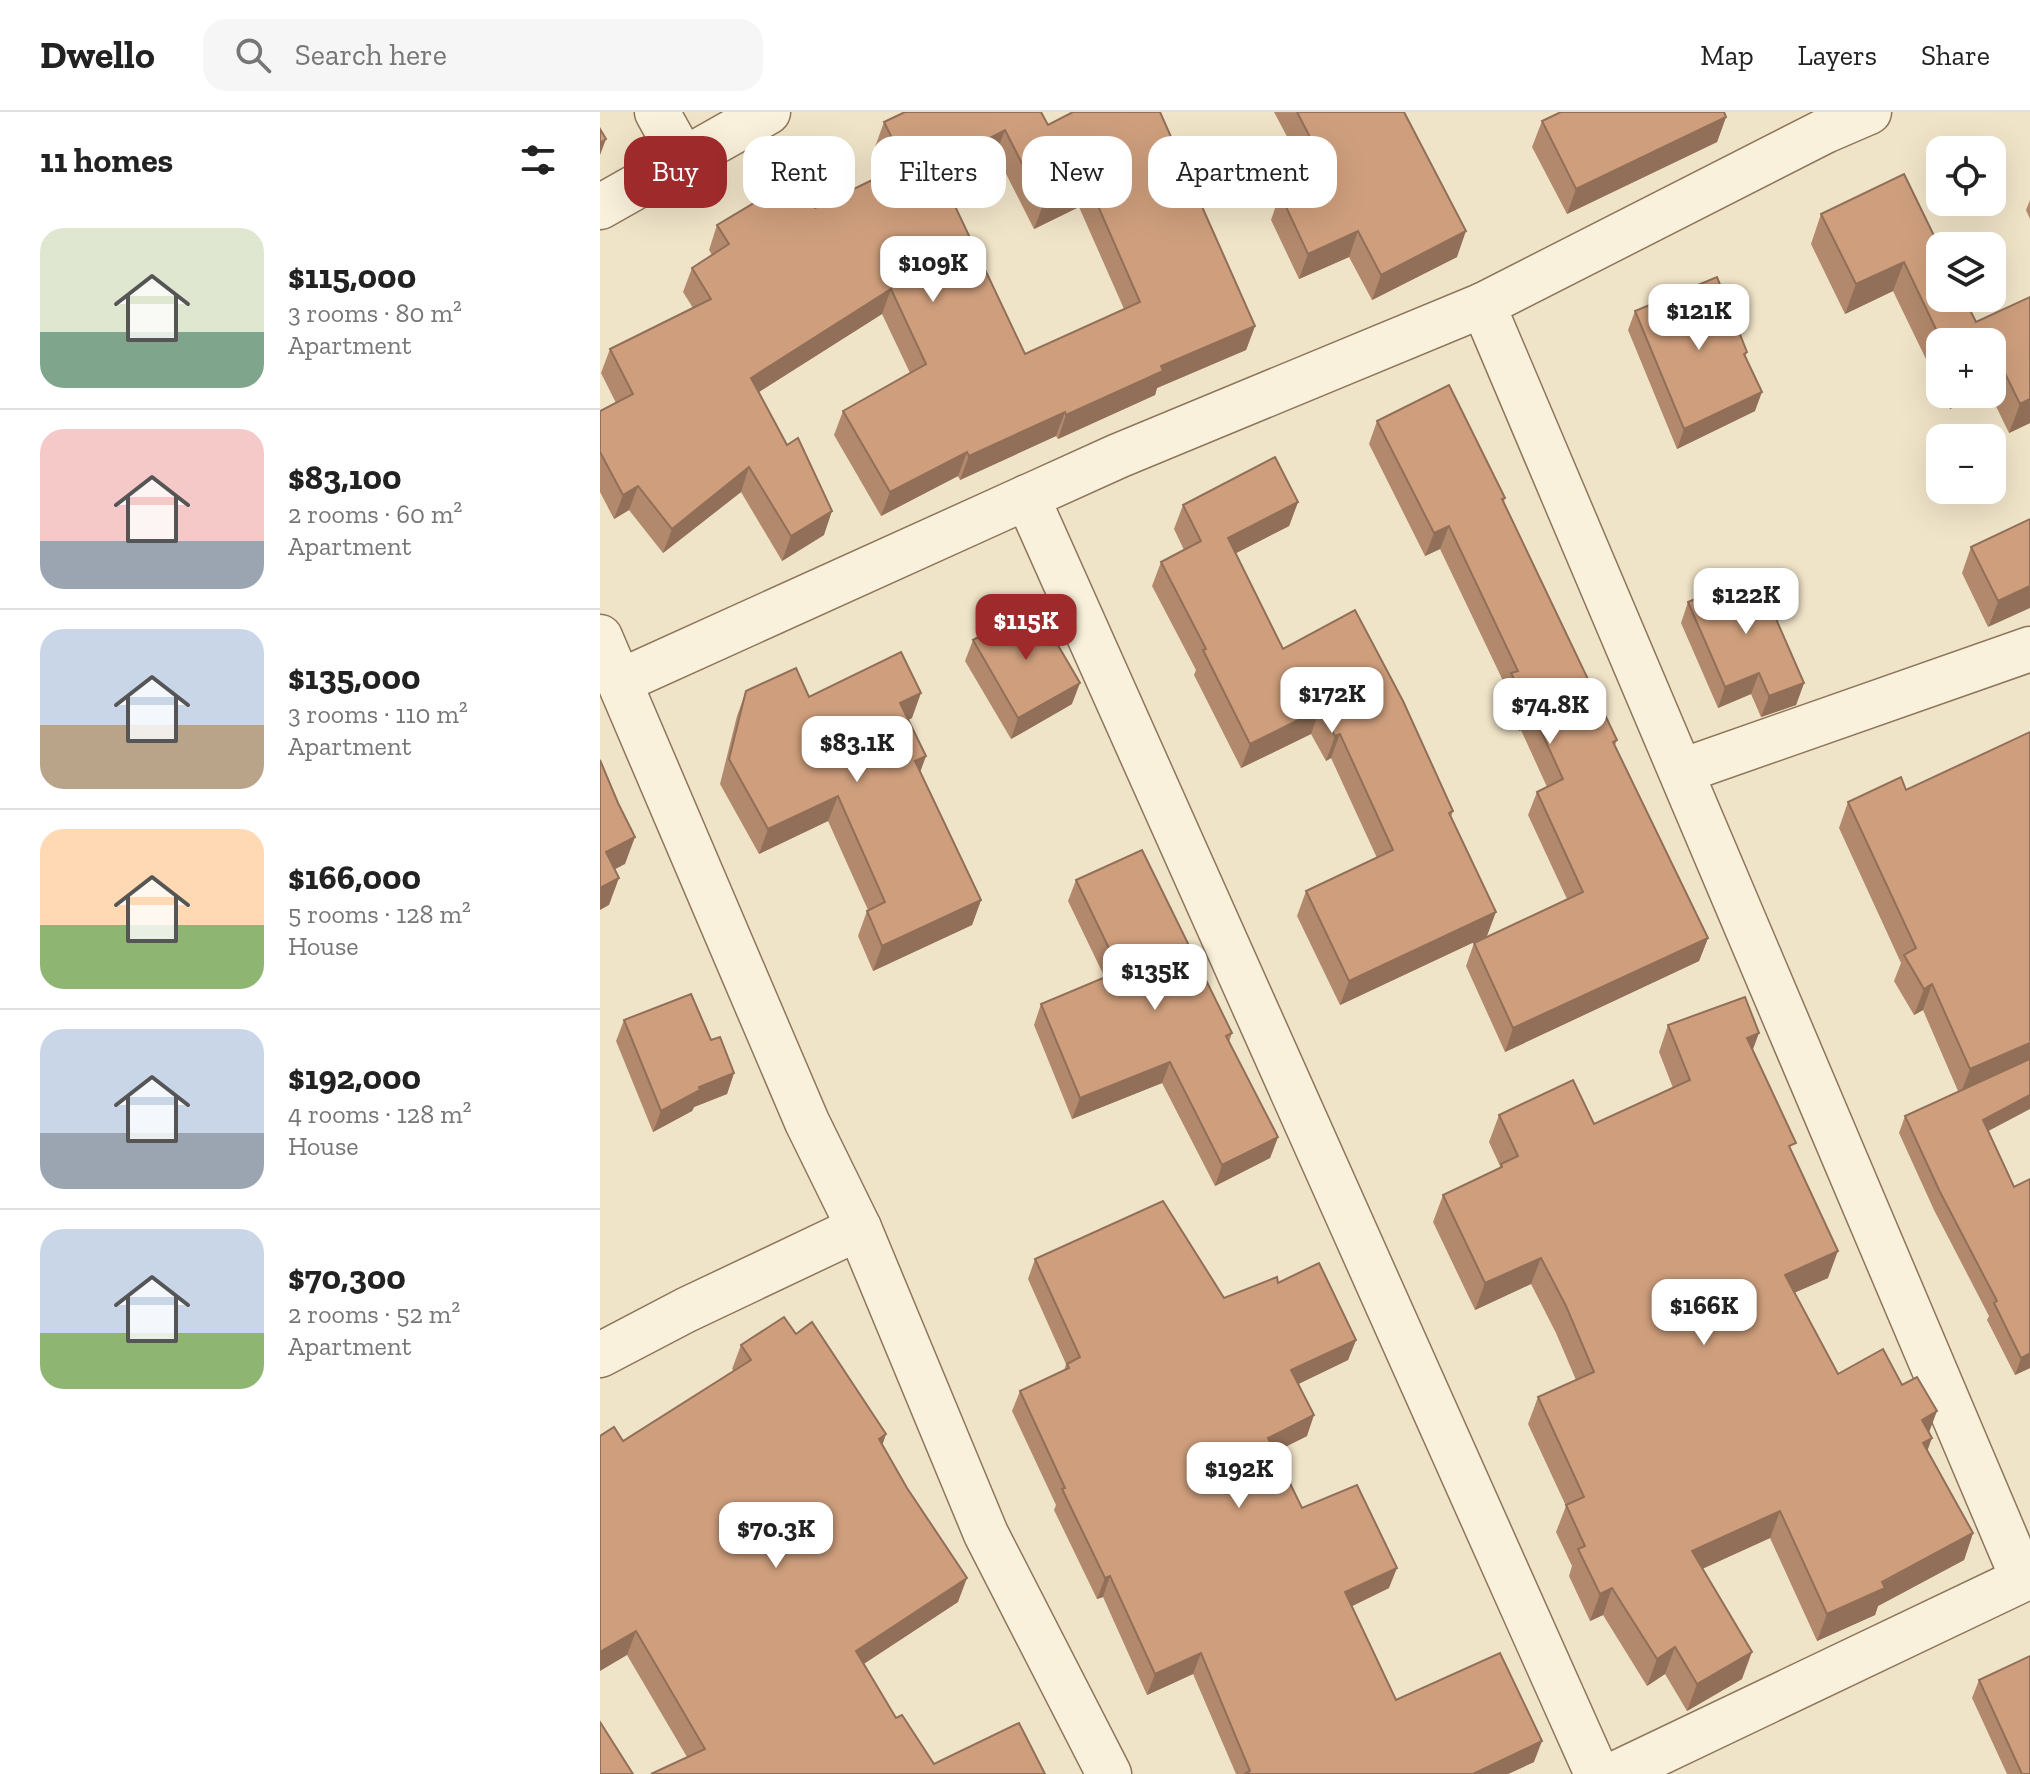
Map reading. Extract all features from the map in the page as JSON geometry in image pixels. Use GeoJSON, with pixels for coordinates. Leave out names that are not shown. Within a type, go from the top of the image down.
{"type":"FeatureCollection","features":[{"type":"Feature","properties":{"kind":"street"},"geometry":{"type":"LineString","coordinates":[[657,112],[670,136]]}},
{"type":"Feature","properties":{"kind":"street"},"geometry":{"type":"LineString","coordinates":[[725,136],[768,112]]}},
{"type":"Feature","properties":{"kind":"street"},"geometry":{"type":"LineString","coordinates":[[621,681],[1133,449],[1483,305],[1820,121],[1869,112]]}},
{"type":"Feature","properties":{"kind":"street"},"geometry":{"type":"LineString","coordinates":[[600,207],[624,193]]}},
{"type":"Feature","properties":{"kind":"street"},"geometry":{"type":"LineString","coordinates":[[1483,305],[2026,1578],[1615,1774]]}},
{"type":"Feature","properties":{"kind":"street"},"geometry":{"type":"LineString","coordinates":[[1027,497],[1597,1774]]}},
{"type":"Feature","properties":{"kind":"street"},"geometry":{"type":"LineString","coordinates":[[600,637],[807,1122],[859,1228],[986,1534],[1109,1774]]}},
{"type":"Feature","properties":{"kind":"street"},"geometry":{"type":"LineString","coordinates":[[1682,771],[2030,649]]}},
{"type":"Feature","properties":{"kind":"street"},"geometry":{"type":"LineString","coordinates":[[600,1355],[686,1310],[859,1228]]}},
{"type":"Feature","properties":{"kind":"building"},"geometry":{"type":"Polygon","coordinates":[[[905,112],[1041,112],[1048,125],[1073,112],[1160,112],[1171,136],[1148,136],[1148,208],[1203,208],[1255,326],[1161,366],[1163,371],[1066,415],[1065,412],[969,456],[967,452],[890,492],[843,411],[926,364],[891,289],[751,378],[787,445],[798,438],[832,511],[791,536],[749,467],[672,529],[638,486],[623,495],[600,452],[600,411],[633,394],[610,349],[711,299],[692,268],[729,244],[717,225],[746,208],[855,208],[855,188],[871,181],[871,208],[956,208],[1025,354],[1140,302],[1099,208],[1132,208],[1132,136],[1022,136],[1022,164],[1005,130],[994,136],[891,136],[884,122],[905,112]]]}},
{"type":"Feature","properties":{"kind":"building"},"geometry":{"type":"Polygon","coordinates":[[[1297,112],[1404,112],[1466,231],[1381,275],[1358,231],[1308,254],[1287,208],[1337,208],[1337,136],[1309,136],[1297,112]]]}},
{"type":"Feature","properties":{"kind":"building"},"geometry":{"type":"Polygon","coordinates":[[[1561,112],[1724,112],[1726,117],[1576,189],[1542,121],[1561,112]]]}},
{"type":"Feature","properties":{"kind":"building"},"geometry":{"type":"Polygon","coordinates":[[[600,129],[606,139],[600,143],[600,129]]]}},
{"type":"Feature","properties":{"kind":"building"},"geometry":{"type":"Polygon","coordinates":[[[1904,174],[1932,232],[1926,232],[1926,308],[1904,262],[1856,284],[1821,214],[1904,174]]]}},
{"type":"Feature","properties":{"kind":"building"},"geometry":{"type":"Polygon","coordinates":[[[1717,277],[1747,352],[1744,354],[1762,392],[1684,429],[1635,311],[1717,277]]]}},
{"type":"Feature","properties":{"kind":"building"},"geometry":{"type":"Polygon","coordinates":[[[2030,297],[2030,399],[2020,404],[2006,375],[2006,328],[1935,328],[1928,312],[1971,312],[1976,322],[1998,312],[2006,312],[2006,308],[2030,297]]]}},
{"type":"Feature","properties":{"kind":"building"},"geometry":{"type":"Polygon","coordinates":[[[1449,385],[1617,740],[1613,742],[1708,938],[1513,1028],[1474,943],[1583,892],[1537,792],[1563,779],[1511,673],[1518,671],[1449,526],[1434,533],[1377,421],[1449,385]]]}},
{"type":"Feature","properties":{"kind":"building"},"geometry":{"type":"Polygon","coordinates":[[[1275,457],[1298,502],[1228,538],[1283,649],[1355,610],[1403,701],[1453,811],[1449,813],[1496,912],[1349,981],[1306,891],[1393,850],[1340,734],[1335,736],[1320,709],[1250,744],[1161,562],[1201,541],[1183,505],[1275,457]]]}},
{"type":"Feature","properties":{"kind":"building"},"geometry":{"type":"Polygon","coordinates":[[[2030,519],[2030,586],[1998,601],[1971,547],[2030,519]]]}},
{"type":"Feature","properties":{"kind":"building"},"geometry":{"type":"Polygon","coordinates":[[[1756,573],[1804,683],[1769,696],[1759,673],[1725,687],[1688,602],[1756,573]]]}},
{"type":"Feature","properties":{"kind":"building"},"geometry":{"type":"Polygon","coordinates":[[[1035,606],[1080,683],[1018,718],[973,640],[1035,606]]]}},
{"type":"Feature","properties":{"kind":"building"},"geometry":{"type":"Polygon","coordinates":[[[901,652],[921,693],[900,703],[926,756],[915,761],[981,900],[882,946],[867,911],[885,902],[838,796],[768,829],[729,759],[746,691],[796,668],[809,697],[901,652]]]}},
{"type":"Feature","properties":{"kind":"building"},"geometry":{"type":"Polygon","coordinates":[[[2030,732],[2030,1043],[1970,1069],[1932,984],[1924,989],[1904,955],[1916,948],[1848,802],[1901,777],[1906,790],[2030,732]]]}},
{"type":"Feature","properties":{"kind":"building"},"geometry":{"type":"Polygon","coordinates":[[[600,760],[635,837],[606,852],[619,878],[600,888],[600,760]]]}},
{"type":"Feature","properties":{"kind":"building"},"geometry":{"type":"Polygon","coordinates":[[[1142,850],[1232,1033],[1226,1036],[1278,1137],[1222,1165],[1170,1062],[1080,1098],[1041,1004],[1120,971],[1076,880],[1142,850]]]}},
{"type":"Feature","properties":{"kind":"building"},"geometry":{"type":"Polygon","coordinates":[[[691,994],[711,1040],[720,1037],[734,1073],[699,1087],[700,1090],[661,1111],[624,1020],[691,994]]]}},
{"type":"Feature","properties":{"kind":"building"},"geometry":{"type":"Polygon","coordinates":[[[1745,997],[1759,1033],[1747,1038],[1796,1143],[1789,1146],[1838,1251],[1785,1275],[1838,1374],[1883,1349],[1902,1385],[1917,1377],[1937,1411],[1922,1420],[1932,1438],[1923,1443],[1973,1533],[1882,1582],[1885,1588],[1827,1614],[1780,1511],[1692,1551],[1752,1652],[1697,1684],[1675,1647],[1657,1659],[1612,1588],[1600,1594],[1578,1549],[1585,1546],[1566,1505],[1584,1497],[1538,1397],[1594,1372],[1566,1306],[1541,1258],[1485,1283],[1443,1195],[1518,1156],[1499,1115],[1573,1080],[1594,1124],[1690,1080],[1668,1025],[1745,997]]]}},
{"type":"Feature","properties":{"kind":"building"},"geometry":{"type":"Polygon","coordinates":[[[2030,1059],[2030,1095],[1983,1120],[2014,1187],[2030,1179],[2030,1353],[2021,1358],[1994,1303],[1997,1301],[1940,1192],[1905,1116],[2030,1059]]]}},
{"type":"Feature","properties":{"kind":"building"},"geometry":{"type":"Polygon","coordinates":[[[1163,1201],[1224,1298],[1277,1277],[1278,1283],[1319,1263],[1356,1340],[1291,1370],[1314,1415],[1268,1438],[1302,1508],[1357,1485],[1397,1568],[1345,1592],[1396,1700],[1500,1653],[1542,1741],[1473,1774],[1244,1774],[1250,1771],[1201,1653],[1155,1674],[1110,1576],[1105,1578],[1062,1489],[1065,1488],[1020,1391],[1069,1368],[1067,1364],[1080,1357],[1035,1259],[1163,1201]]]}},
{"type":"Feature","properties":{"kind":"building"},"geometry":{"type":"Polygon","coordinates":[[[784,1317],[796,1334],[812,1322],[886,1434],[879,1439],[907,1488],[967,1578],[856,1651],[896,1718],[902,1715],[934,1764],[1019,1723],[1045,1774],[651,1774],[705,1749],[636,1631],[600,1652],[600,1436],[614,1427],[623,1441],[751,1360],[741,1345],[784,1317]]]}},
{"type":"Feature","properties":{"kind":"building"},"geometry":{"type":"Polygon","coordinates":[[[2030,1656],[2030,1774],[2022,1774],[1979,1680],[2030,1656]]]}},
{"type":"Feature","properties":{"kind":"building"},"geometry":{"type":"Polygon","coordinates":[[[600,1722],[633,1774],[600,1774],[600,1722]]]}}]}
